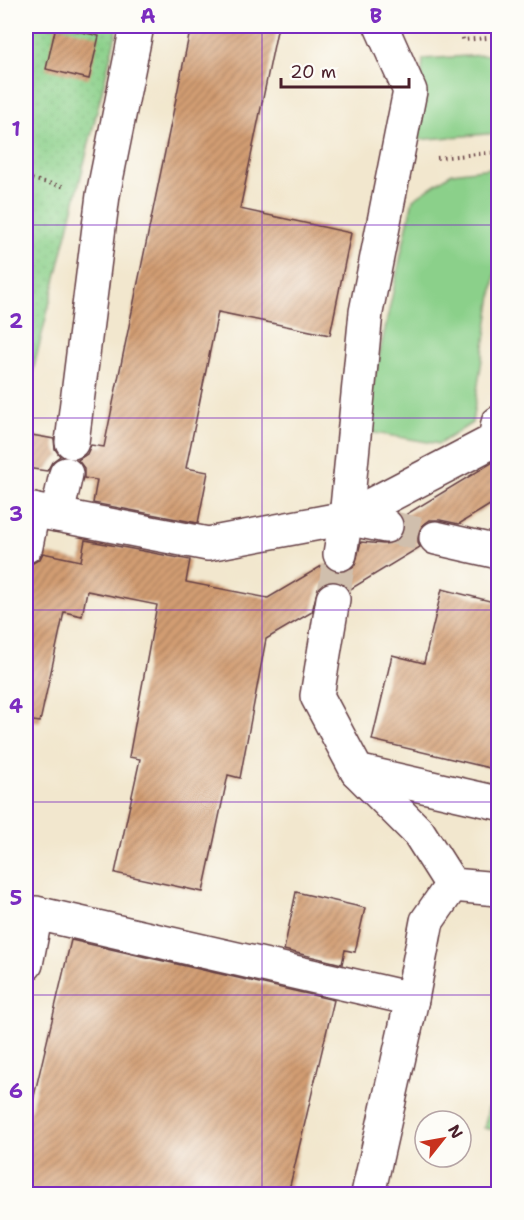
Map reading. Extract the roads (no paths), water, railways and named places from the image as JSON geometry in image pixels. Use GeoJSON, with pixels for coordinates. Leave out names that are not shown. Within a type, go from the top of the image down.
{"type":"FeatureCollection","features":[{"type":"Feature","properties":{"kind":"lane"},"geometry":{"type":"LineString","coordinates":[[72,442],[103,195],[137,26]]}},
{"type":"Feature","properties":{"kind":"lane"},"geometry":{"type":"LineString","coordinates":[[340,555],[346,518],[366,312],[410,91],[381,26]]}},
{"type":"Feature","properties":{"kind":"lane"},"geometry":{"type":"LineString","coordinates":[[38,511],[208,544],[346,518],[495,440],[498,423]]}},
{"type":"Feature","properties":{"kind":"lane"},"geometry":{"type":"LineString","coordinates":[[26,546],[38,511],[66,474]]}},
{"type":"Feature","properties":{"kind":"lane"},"geometry":{"type":"LineString","coordinates":[[346,518],[386,526]]}},
{"type":"Feature","properties":{"kind":"lane"},"geometry":{"type":"LineString","coordinates":[[436,538],[498,552]]}},
{"type":"Feature","properties":{"kind":"lane"},"geometry":{"type":"LineString","coordinates":[[333,599],[317,696],[357,771],[419,833],[452,885]]}},
{"type":"Feature","properties":{"kind":"lane"},"geometry":{"type":"LineString","coordinates":[[357,771],[498,803]]}},
{"type":"Feature","properties":{"kind":"lane"},"geometry":{"type":"LineString","coordinates":[[452,885],[498,889]]}},
{"type":"Feature","properties":{"kind":"lane"},"geometry":{"type":"LineString","coordinates":[[368,1194],[412,999],[427,921],[452,885]]}},
{"type":"Feature","properties":{"kind":"lane"},"geometry":{"type":"LineString","coordinates":[[26,964],[36,913],[412,999]]}},
{"type":"Feature","properties":{"kind":"tunnel"},"geometry":{"type":"LineString","coordinates":[[386,526],[436,538]]}},
{"type":"Feature","properties":{"kind":"tunnel"},"geometry":{"type":"LineString","coordinates":[[333,599],[340,554]]}}]}
